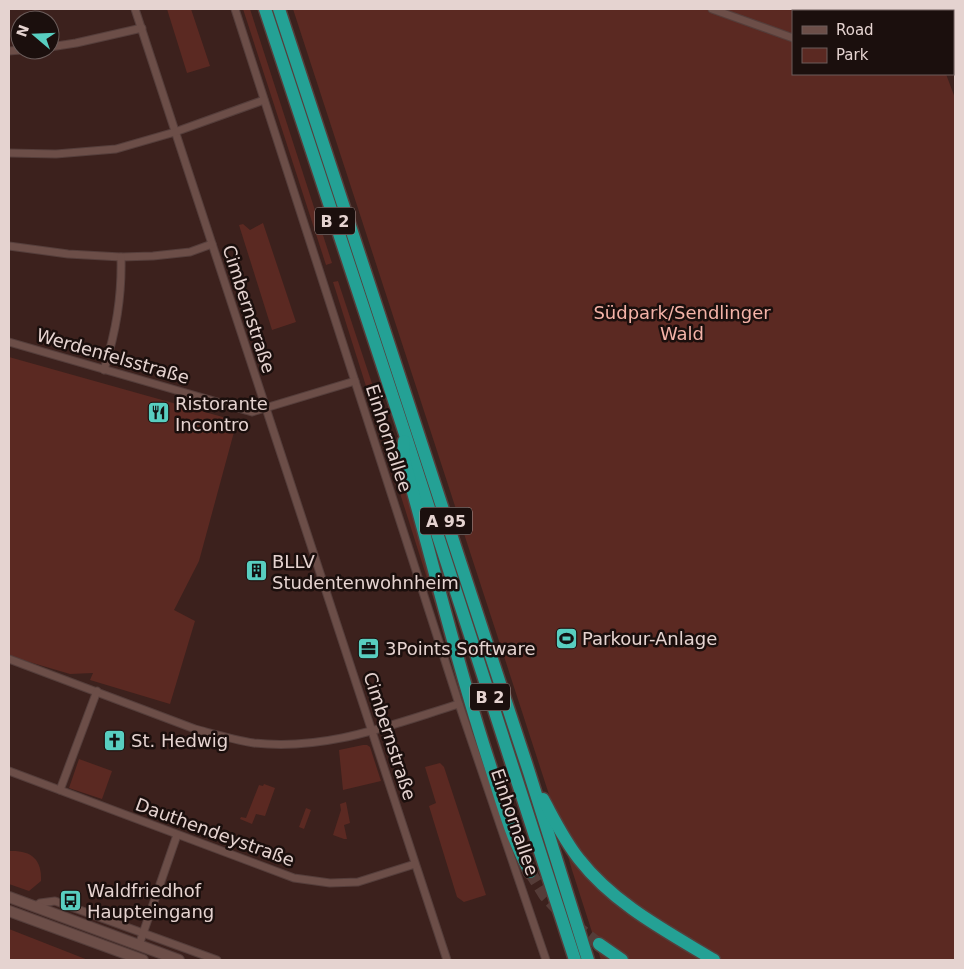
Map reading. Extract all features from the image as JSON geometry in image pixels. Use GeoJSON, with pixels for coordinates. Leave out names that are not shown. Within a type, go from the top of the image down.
{"type":"FeatureCollection","features":[{"type":"Feature","properties":{"kind":"highway","name":"B 2"},"geometry":{"type":"LineString","coordinates":[[265,9],[575,960]]}},
{"type":"Feature","properties":{"kind":"highway","name":"A 95"},"geometry":{"type":"LineString","coordinates":[[279,9],[529,772],[588,960]]}},
{"type":"Feature","properties":{"kind":"highway"},"geometry":{"type":"LineString","coordinates":[[405,434],[403,456],[481,737],[523,860],[530,872]]}},
{"type":"Feature","properties":{"kind":"highway"},"geometry":{"type":"LineString","coordinates":[[529,772],[564,838],[580,860],[610,892],[649,922],[714,960]]}},
{"type":"Feature","properties":{"kind":"highway"},"geometry":{"type":"LineString","coordinates":[[599,944],[622,960]]}},
{"type":"Feature","properties":{"kind":"main road"},"geometry":{"type":"LineString","coordinates":[[9,897],[179,960]]}},
{"type":"Feature","properties":{"kind":"main road"},"geometry":{"type":"LineString","coordinates":[[9,911],[143,960]]}},
{"type":"Feature","properties":{"kind":"street","name":"Cimbernstraße"},"geometry":{"type":"LineString","coordinates":[[135,9],[373,731],[446,960]]}},
{"type":"Feature","properties":{"kind":"street","name":"Einhornallee"},"geometry":{"type":"LineString","coordinates":[[235,9],[459,704],[546,960]]}},
{"type":"Feature","properties":{"kind":"street"},"geometry":{"type":"LineString","coordinates":[[712,9],[792,38]]}},
{"type":"Feature","properties":{"kind":"street"},"geometry":{"type":"LineString","coordinates":[[60,45],[76,44],[142,28]]}},
{"type":"Feature","properties":{"kind":"street"},"geometry":{"type":"LineString","coordinates":[[9,153],[56,154],[116,149],[175,132],[264,100]]}},
{"type":"Feature","properties":{"kind":"street"},"geometry":{"type":"LineString","coordinates":[[9,246],[68,254],[121,257],[190,252],[212,244]]}},
{"type":"Feature","properties":{"kind":"street"},"geometry":{"type":"LineString","coordinates":[[104,370],[120,308],[121,257]]}},
{"type":"Feature","properties":{"kind":"street","name":"Werdenfelsstraße"},"geometry":{"type":"LineString","coordinates":[[9,342],[252,412],[355,380]]}},
{"type":"Feature","properties":{"kind":"street"},"geometry":{"type":"LineString","coordinates":[[9,659],[195,728],[254,743],[284,744],[334,741],[459,704]]}},
{"type":"Feature","properties":{"kind":"street"},"geometry":{"type":"LineString","coordinates":[[60,790],[97,691]]}},
{"type":"Feature","properties":{"kind":"street","name":"Dauthendeystraße"},"geometry":{"type":"LineString","coordinates":[[9,771],[290,877],[321,882],[358,882],[415,864]]}},
{"type":"Feature","properties":{"kind":"street"},"geometry":{"type":"LineString","coordinates":[[139,945],[178,835]]}},
{"type":"Feature","properties":{"kind":"street"},"geometry":{"type":"LineString","coordinates":[[35,906],[40,903],[55,901],[217,960]]}},
{"type":"Feature","properties":{"kind":"green space"},"geometry":{"type":"Polygon","coordinates":[[[167,9],[191,9],[210,66],[187,73],[167,9]]]}},
{"type":"Feature","properties":{"kind":"green space"},"geometry":{"type":"Polygon","coordinates":[[[243,9],[250,9],[332,263],[326,265],[243,9]]]}},
{"type":"Feature","properties":{"kind":"green space","name":"Südpark/Sendlinger Wald"},"geometry":{"type":"Polygon","coordinates":[[[293,9],[925,9],[792,10],[792,75],[946,75],[955,98],[955,960],[601,960],[556,816],[293,9]]]}},
{"type":"Feature","properties":{"kind":"green space"},"geometry":{"type":"Polygon","coordinates":[[[263,223],[296,322],[272,330],[239,225],[243,224],[250,230],[263,223]]]}},
{"type":"Feature","properties":{"kind":"green space"},"geometry":{"type":"Polygon","coordinates":[[[338,281],[404,480],[457,673],[333,282],[338,281]]]}},
{"type":"Feature","properties":{"kind":"green space"},"geometry":{"type":"Polygon","coordinates":[[[9,357],[237,421],[199,561],[174,610],[195,621],[170,704],[90,680],[93,673],[70,674],[9,656],[9,357]]]}},
{"type":"Feature","properties":{"kind":"green space"},"geometry":{"type":"Polygon","coordinates":[[[363,745],[370,747],[381,781],[343,790],[339,750],[363,745]]]}},
{"type":"Feature","properties":{"kind":"green space"},"geometry":{"type":"Polygon","coordinates":[[[79,759],[112,771],[102,799],[69,788],[79,759]]]}},
{"type":"Feature","properties":{"kind":"green space"},"geometry":{"type":"Polygon","coordinates":[[[440,763],[444,767],[486,895],[464,902],[457,897],[429,806],[436,803],[425,767],[440,763]]]}},
{"type":"Feature","properties":{"kind":"green space"},"geometry":{"type":"Polygon","coordinates":[[[264,784],[275,788],[265,816],[256,814],[252,824],[240,819],[241,817],[246,818],[259,785],[263,786],[264,784]]]}},
{"type":"Feature","properties":{"kind":"green space"},"geometry":{"type":"Polygon","coordinates":[[[346,802],[350,823],[344,825],[347,839],[344,839],[333,835],[341,810],[340,804],[346,802]]]}},
{"type":"Feature","properties":{"kind":"green space"},"geometry":{"type":"Polygon","coordinates":[[[306,808],[311,810],[304,829],[299,827],[306,808]]]}},
{"type":"Feature","properties":{"kind":"green space"},"geometry":{"type":"Polygon","coordinates":[[[9,851],[29,854],[37,861],[41,873],[41,881],[29,891],[9,884],[9,851]]]}},
{"type":"Feature","properties":{"kind":"green space"},"geometry":{"type":"Polygon","coordinates":[[[9,929],[88,960],[9,960],[9,929]]]}},
{"type":"Feature","properties":{"kind":"tunnel"},"geometry":{"type":"LineString","coordinates":[[530,872],[545,896],[560,912]]}},
{"type":"Feature","properties":{"kind":"tunnel"},"geometry":{"type":"LineString","coordinates":[[575,925],[599,944]]}},
{"type":"Feature","properties":{"kind":"place","name":"Ristorante Incontro"},"geometry":{"type":"Point","coordinates":[159,413]}},
{"type":"Feature","properties":{"kind":"place","name":"BLLV Studentenwohnheim"},"geometry":{"type":"Point","coordinates":[256,571]}},
{"type":"Feature","properties":{"kind":"place","name":"Parkour-Anlage"},"geometry":{"type":"Point","coordinates":[566,638]}},
{"type":"Feature","properties":{"kind":"place","name":"3Points Software"},"geometry":{"type":"Point","coordinates":[369,648]}},
{"type":"Feature","properties":{"kind":"place","name":"St. Hedwig"},"geometry":{"type":"Point","coordinates":[115,740]}},
{"type":"Feature","properties":{"kind":"place","name":"Waldfriedhof Haupteingang"},"geometry":{"type":"Point","coordinates":[71,900]}}]}
